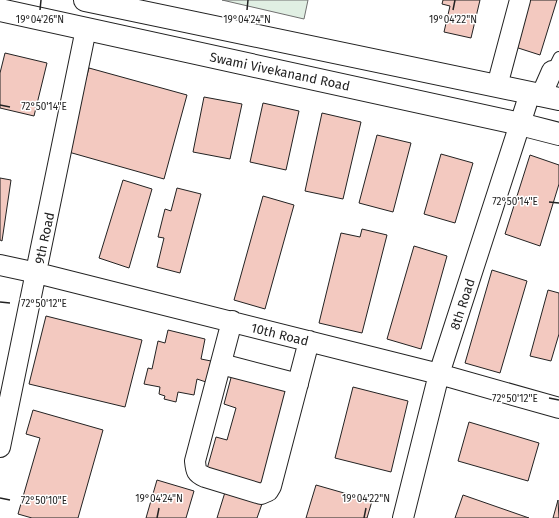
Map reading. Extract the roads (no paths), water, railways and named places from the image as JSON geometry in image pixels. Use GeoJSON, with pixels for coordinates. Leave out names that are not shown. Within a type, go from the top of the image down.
{"type":"FeatureCollection","features":[{"type":"Feature","properties":{"kind":"main road"},"geometry":{"type":"LineString","coordinates":[[92,1],[543,96]]}},
{"type":"Feature","properties":{"kind":"main road","name":"Swami Vivekanand Road"},"geometry":{"type":"LineString","coordinates":[[0,10],[520,124],[559,134]]}},
{"type":"Feature","properties":{"kind":"street"},"geometry":{"type":"LineString","coordinates":[[496,86],[520,0]]}},
{"type":"Feature","properties":{"kind":"street","name":"9th Road"},"geometry":{"type":"LineString","coordinates":[[0,447],[86,29]]}},
{"type":"Feature","properties":{"kind":"street","name":"8th Road"},"geometry":{"type":"LineString","coordinates":[[403,518],[439,374],[520,124],[543,96],[556,64]]}},
{"type":"Feature","properties":{"kind":"street","name":"10th Road"},"geometry":{"type":"LineString","coordinates":[[0,265],[37,272],[439,374],[559,408]]}},
{"type":"Feature","properties":{"kind":"street"},"geometry":{"type":"LineString","coordinates":[[232,322],[195,461],[196,470],[199,475],[205,478],[261,494],[268,491],[271,486],[309,341]]}},
{"type":"Feature","properties":{"kind":"street"},"geometry":{"type":"LineString","coordinates":[[221,364],[298,384]]}}]}
